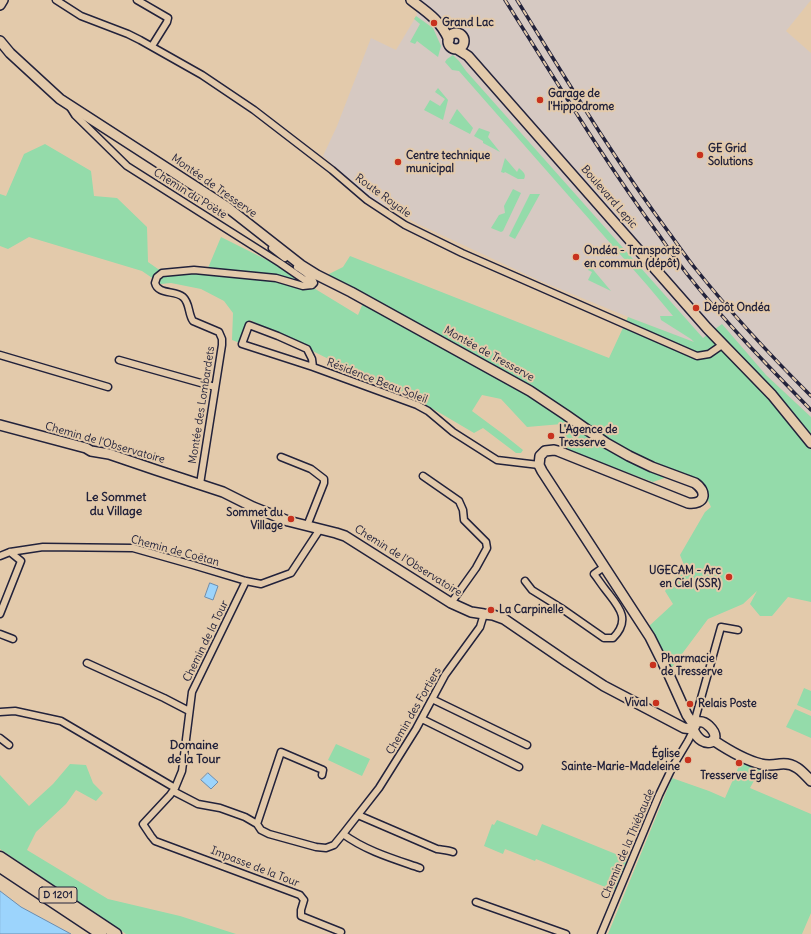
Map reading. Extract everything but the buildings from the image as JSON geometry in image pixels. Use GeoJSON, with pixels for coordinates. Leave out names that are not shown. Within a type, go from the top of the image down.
{"type":"FeatureCollection","features":[{"type":"Feature","properties":{"kind":"main road","name":"D 1201"},"geometry":{"type":"LineString","coordinates":[[0,857],[116,934]]}},
{"type":"Feature","properties":{"kind":"main road","name":"D 1201"},"geometry":{"type":"LineString","coordinates":[[0,867],[101,934]]}},
{"type":"Feature","properties":{"kind":"street"},"geometry":{"type":"LineString","coordinates":[[0,5],[3,0]]}},
{"type":"Feature","properties":{"kind":"street","name":"Route Royale"},"geometry":{"type":"LineString","coordinates":[[56,0],[76,13],[128,34],[190,68],[249,106],[386,214],[410,228],[468,256],[697,356],[709,354],[722,345]]}},
{"type":"Feature","properties":{"kind":"street"},"geometry":{"type":"LineString","coordinates":[[137,0],[168,18],[168,22],[152,46]]}},
{"type":"Feature","properties":{"kind":"street"},"geometry":{"type":"LineString","coordinates":[[411,0],[434,18],[441,26],[449,40],[451,47],[460,46],[463,38],[460,34],[456,34],[441,26]]}},
{"type":"Feature","properties":{"kind":"street"},"geometry":{"type":"LineString","coordinates":[[449,40],[451,36],[456,34]]}},
{"type":"Feature","properties":{"kind":"street"},"geometry":{"type":"LineString","coordinates":[[0,40],[10,53]]}},
{"type":"Feature","properties":{"kind":"street","name":"Boulevard Lepic"},"geometry":{"type":"LineString","coordinates":[[460,46],[722,345],[772,395],[811,443]]}},
{"type":"Feature","properties":{"kind":"street"},"geometry":{"type":"LineString","coordinates":[[0,47],[10,53]]}},
{"type":"Feature","properties":{"kind":"street","name":"Montée de Tresserve"},"geometry":{"type":"LineString","coordinates":[[10,53],[53,94],[221,203],[301,265],[530,391],[606,443],[629,456],[695,483],[702,489],[703,494],[700,501],[697,503],[688,503],[564,452],[554,450],[549,450],[543,453],[539,458],[539,465]]}},
{"type":"Feature","properties":{"kind":"street","name":"Chemin du Poète"},"geometry":{"type":"LineString","coordinates":[[69,105],[75,115],[127,166],[312,285]]}},
{"type":"Feature","properties":{"kind":"street"},"geometry":{"type":"LineString","coordinates":[[274,244],[272,248],[312,278],[314,283],[312,285]]}},
{"type":"Feature","properties":{"kind":"street","name":"Montée des Lombardets"},"geometry":{"type":"LineString","coordinates":[[200,484],[223,341],[219,332],[193,321],[184,298],[180,295],[163,291],[158,288],[155,283],[157,277],[159,274],[194,270],[276,278],[303,286],[312,285]]}},
{"type":"Feature","properties":{"kind":"street","name":"Résidence Beau Soleil"},"geometry":{"type":"LineString","coordinates":[[313,367],[312,359],[307,349],[249,325],[242,344],[313,367],[417,405],[428,411],[453,432],[497,460],[539,465]]}},
{"type":"Feature","properties":{"kind":"street"},"geometry":{"type":"LineString","coordinates":[[0,355],[108,388]]}},
{"type":"Feature","properties":{"kind":"street"},"geometry":{"type":"LineString","coordinates":[[119,360],[215,387]]}},
{"type":"Feature","properties":{"kind":"street","name":"Chemin de l'Observatoire"},"geometry":{"type":"LineString","coordinates":[[0,425],[91,451],[109,454],[223,492],[288,522],[336,533],[350,539],[451,603],[471,612],[493,615],[504,619],[613,691],[684,728],[695,729]]}},
{"type":"Feature","properties":{"kind":"street"},"geometry":{"type":"LineString","coordinates":[[281,457],[312,469],[324,479],[324,483],[307,526]]}},
{"type":"Feature","properties":{"kind":"street"},"geometry":{"type":"LineString","coordinates":[[539,465],[650,637],[695,729],[705,743],[710,743],[713,740],[715,734],[708,725],[702,722],[695,729]]}},
{"type":"Feature","properties":{"kind":"street"},"geometry":{"type":"LineString","coordinates":[[423,476],[459,501],[463,510],[464,520],[486,542],[487,548],[476,568],[451,603]]}},
{"type":"Feature","properties":{"kind":"street","name":"Chemin de Coëtan"},"geometry":{"type":"LineString","coordinates":[[0,556],[10,552],[43,546],[133,548],[261,584],[291,573],[320,529]]}},
{"type":"Feature","properties":{"kind":"street"},"geometry":{"type":"LineString","coordinates":[[0,614],[21,561],[10,552]]}},
{"type":"Feature","properties":{"kind":"street"},"geometry":{"type":"LineString","coordinates":[[525,581],[532,590],[604,638],[613,638],[617,634],[621,625],[622,617],[620,609],[594,574],[604,567]]}},
{"type":"Feature","properties":{"kind":"street","name":"Chemin de la Tour"},"geometry":{"type":"LineString","coordinates":[[146,828],[143,824],[174,790],[182,771],[192,692],[246,581]]}},
{"type":"Feature","properties":{"kind":"street","name":"Chemin des Fortiers"},"geometry":{"type":"LineString","coordinates":[[0,712],[15,711],[61,721],[198,804],[220,808],[244,817],[269,834],[316,847],[326,848],[334,844],[344,834],[379,788],[422,719],[445,675],[480,627],[484,614]]}},
{"type":"Feature","properties":{"kind":"street","name":"Chemin de la Thiébaude"},"geometry":{"type":"LineString","coordinates":[[601,934],[673,766],[695,729],[696,716],[721,627],[738,630]]}},
{"type":"Feature","properties":{"kind":"street"},"geometry":{"type":"LineString","coordinates":[[0,634],[13,639]]}},
{"type":"Feature","properties":{"kind":"street"},"geometry":{"type":"LineString","coordinates":[[87,663],[189,711]]}},
{"type":"Feature","properties":{"kind":"street"},"geometry":{"type":"LineString","coordinates":[[432,699],[526,745]]}},
{"type":"Feature","properties":{"kind":"street"},"geometry":{"type":"LineString","coordinates":[[422,719],[519,766]]}},
{"type":"Feature","properties":{"kind":"street"},"geometry":{"type":"LineString","coordinates":[[0,738],[9,745]]}},
{"type":"Feature","properties":{"kind":"street"},"geometry":{"type":"LineString","coordinates":[[713,740],[730,752],[761,764],[772,765],[786,763],[794,765],[811,781]]}},
{"type":"Feature","properties":{"kind":"street"},"geometry":{"type":"LineString","coordinates":[[256,824],[281,752],[324,770],[322,775]]}},
{"type":"Feature","properties":{"kind":"street"},"geometry":{"type":"LineString","coordinates":[[358,815],[437,849],[453,852]]}},
{"type":"Feature","properties":{"kind":"street","name":"Impasse de la Tour"},"geometry":{"type":"LineString","coordinates":[[146,828],[155,841],[300,895],[304,900],[300,910],[301,916],[341,932]]}},
{"type":"Feature","properties":{"kind":"street"},"geometry":{"type":"LineString","coordinates":[[344,834],[352,841],[374,851],[420,868]]}},
{"type":"Feature","properties":{"kind":"street"},"geometry":{"type":"LineString","coordinates":[[476,902],[566,934]]}},
{"type":"Feature","properties":{"kind":"shaded area"},"geometry":{"type":"Polygon","coordinates":[[[404,0],[811,0],[786,31],[811,53],[811,417],[766,375],[697,344],[538,280],[418,224],[368,196],[323,156],[337,126],[371,38],[396,50],[417,15],[416,8],[404,0]]]}},
{"type":"Feature","properties":{"kind":"green space"},"geometry":{"type":"Polygon","coordinates":[[[416,16],[433,28],[441,46],[438,57],[417,41],[415,44],[410,42],[420,24],[414,19],[416,16]]]}},
{"type":"Feature","properties":{"kind":"green space"},"geometry":{"type":"Polygon","coordinates":[[[453,55],[703,338],[722,324],[766,375],[811,417],[811,602],[788,597],[772,616],[760,616],[750,604],[757,591],[743,604],[708,619],[670,670],[648,627],[673,604],[665,591],[684,565],[680,555],[705,512],[711,507],[705,494],[704,485],[689,477],[670,476],[653,482],[568,451],[562,424],[527,427],[501,399],[482,395],[472,411],[523,450],[521,453],[516,453],[483,428],[474,433],[423,403],[369,379],[250,320],[240,343],[232,340],[233,313],[224,301],[201,289],[171,283],[161,284],[142,271],[29,237],[8,249],[0,246],[0,194],[6,196],[24,154],[45,144],[91,171],[94,196],[117,198],[147,227],[148,262],[158,269],[208,268],[221,237],[271,262],[358,315],[366,296],[327,275],[343,267],[350,256],[609,358],[628,317],[694,342],[661,320],[660,316],[673,316],[459,71],[452,70],[445,62],[453,55]]]}},
{"type":"Feature","properties":{"kind":"green space"},"geometry":{"type":"Polygon","coordinates":[[[438,88],[448,100],[443,120],[424,110],[430,100],[440,106],[445,99],[435,92],[438,88]]]}},
{"type":"Feature","properties":{"kind":"green space"},"geometry":{"type":"Polygon","coordinates":[[[457,109],[473,128],[470,134],[449,123],[457,109]]]}},
{"type":"Feature","properties":{"kind":"green space"},"geometry":{"type":"Polygon","coordinates":[[[479,128],[490,132],[488,137],[500,152],[483,143],[483,141],[474,136],[479,128]]]}},
{"type":"Feature","properties":{"kind":"green space"},"geometry":{"type":"Polygon","coordinates":[[[505,158],[517,172],[519,168],[523,171],[525,174],[524,179],[518,179],[505,172],[501,172],[505,158]]]}},
{"type":"Feature","properties":{"kind":"green space"},"geometry":{"type":"Polygon","coordinates":[[[513,189],[521,193],[503,231],[501,232],[491,228],[499,215],[505,213],[504,206],[513,189]]]}},
{"type":"Feature","properties":{"kind":"green space"},"geometry":{"type":"Polygon","coordinates":[[[530,194],[540,194],[515,239],[509,236],[530,194]]]}},
{"type":"Feature","properties":{"kind":"green space"},"geometry":{"type":"Polygon","coordinates":[[[590,266],[611,291],[588,280],[592,272],[588,270],[590,266]]]}},
{"type":"Feature","properties":{"kind":"green space"},"geometry":{"type":"Polygon","coordinates":[[[804,688],[811,691],[811,711],[797,705],[804,688]]]}},
{"type":"Feature","properties":{"kind":"green space"},"geometry":{"type":"Polygon","coordinates":[[[795,709],[811,716],[811,738],[786,727],[795,709]]]}},
{"type":"Feature","properties":{"kind":"green space"},"geometry":{"type":"Polygon","coordinates":[[[336,744],[370,759],[362,776],[328,760],[336,744]]]}},
{"type":"Feature","properties":{"kind":"green space"},"geometry":{"type":"Polygon","coordinates":[[[742,759],[761,768],[750,788],[811,814],[811,913],[802,934],[608,934],[672,778],[725,798],[742,759]]]}},
{"type":"Feature","properties":{"kind":"green space"},"geometry":{"type":"Polygon","coordinates":[[[70,764],[86,765],[93,783],[103,793],[96,801],[76,790],[66,804],[36,832],[27,850],[108,899],[180,916],[236,934],[126,934],[0,849],[0,775],[29,806],[53,784],[70,764]]]}},
{"type":"Feature","properties":{"kind":"green space"},"geometry":{"type":"Polygon","coordinates":[[[497,820],[537,836],[542,824],[628,859],[615,891],[536,859],[535,861],[505,849],[503,854],[484,846],[492,824],[494,825],[497,820]]]}},
{"type":"Feature","properties":{"kind":"water"},"geometry":{"type":"Polygon","coordinates":[[[210,583],[218,586],[213,600],[205,597],[210,583]]]}},
{"type":"Feature","properties":{"kind":"water"},"geometry":{"type":"Polygon","coordinates":[[[208,773],[218,782],[211,789],[201,780],[208,773]]]}},
{"type":"Feature","properties":{"kind":"water"},"geometry":{"type":"Polygon","coordinates":[[[0,891],[21,907],[71,934],[0,934],[0,891]]]}},
{"type":"Feature","properties":{"kind":"railway"},"geometry":{"type":"LineString","coordinates":[[505,0],[599,148],[683,269],[732,327],[811,410]]}},
{"type":"Feature","properties":{"kind":"railway"},"geometry":{"type":"LineString","coordinates":[[517,0],[629,177],[688,260],[737,317],[811,396]]}},
{"type":"Feature","properties":{"kind":"place","name":"Grand Lac"},"geometry":{"type":"Point","coordinates":[434,23]}},
{"type":"Feature","properties":{"kind":"place","name":"Garage de l'Hippodrome"},"geometry":{"type":"Point","coordinates":[540,100]}},
{"type":"Feature","properties":{"kind":"place","name":"GE Grid Solutions"},"geometry":{"type":"Point","coordinates":[700,155]}},
{"type":"Feature","properties":{"kind":"place","name":"Centre technique municipal"},"geometry":{"type":"Point","coordinates":[398,162]}},
{"type":"Feature","properties":{"kind":"place","name":"Ondéa - Transports en commun (dépôt)"},"geometry":{"type":"Point","coordinates":[576,257]}},
{"type":"Feature","properties":{"kind":"place","name":"Dépôt Ondéa"},"geometry":{"type":"Point","coordinates":[696,308]}},
{"type":"Feature","properties":{"kind":"place","name":"L'Agence de Tresserve"},"geometry":{"type":"Point","coordinates":[551,436]}},
{"type":"Feature","properties":{"kind":"place","name":"Sommet du Village"},"geometry":{"type":"Point","coordinates":[291,519]}},
{"type":"Feature","properties":{"kind":"place","name":"UGECAM - Arc en Ciel (SSR)"},"geometry":{"type":"Point","coordinates":[729,577]}},
{"type":"Feature","properties":{"kind":"place","name":"La Carpinelle"},"geometry":{"type":"Point","coordinates":[491,610]}},
{"type":"Feature","properties":{"kind":"place","name":"Pharmacie de Tresserve"},"geometry":{"type":"Point","coordinates":[653,665]}},
{"type":"Feature","properties":{"kind":"place","name":"Vival"},"geometry":{"type":"Point","coordinates":[656,703]}},
{"type":"Feature","properties":{"kind":"place","name":"Relais Poste"},"geometry":{"type":"Point","coordinates":[690,704]}},
{"type":"Feature","properties":{"kind":"place","name":"Église Sainte-Marie-Madeleine"},"geometry":{"type":"Point","coordinates":[688,760]}},
{"type":"Feature","properties":{"kind":"place","name":"Tresserve Eglise"},"geometry":{"type":"Point","coordinates":[739,763]}},
{"type":"Feature","properties":{"kind":"district","name":"Le Sommet du Village"},"geometry":{"type":"Point","coordinates":[116,505]}},
{"type":"Feature","properties":{"kind":"district","name":"Domaine de la Tour"},"geometry":{"type":"Point","coordinates":[194,753]}}]}
